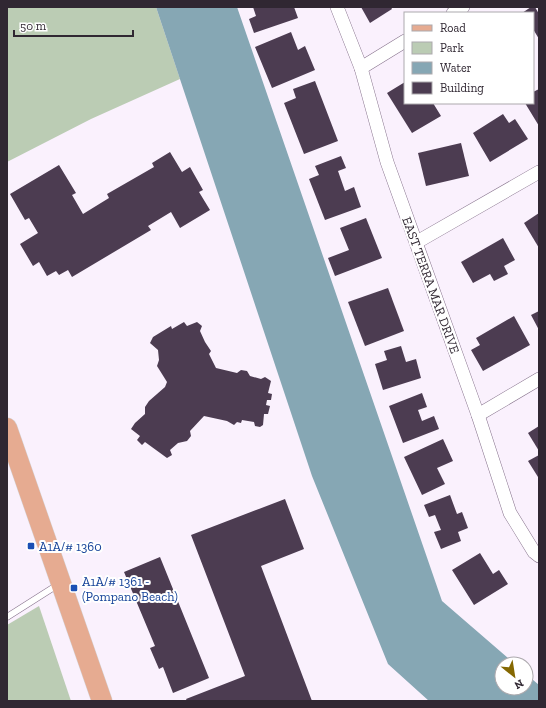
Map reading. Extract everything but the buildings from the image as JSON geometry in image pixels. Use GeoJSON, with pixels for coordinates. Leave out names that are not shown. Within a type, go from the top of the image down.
{"type":"FeatureCollection","features":[{"type":"Feature","properties":{"kind":"main road"},"geometry":{"type":"LineString","coordinates":[[7,428],[102,701]]}},
{"type":"Feature","properties":{"kind":"street","name":"EAST TERRA MAR DRIVE"},"geometry":{"type":"LineString","coordinates":[[337,7],[361,68],[387,162],[478,415],[510,513],[534,552],[539,556]]}},
{"type":"Feature","properties":{"kind":"street"},"geometry":{"type":"LineString","coordinates":[[361,68],[404,42]]}},
{"type":"Feature","properties":{"kind":"street"},"geometry":{"type":"LineString","coordinates":[[416,242],[539,172]]}},
{"type":"Feature","properties":{"kind":"street"},"geometry":{"type":"LineString","coordinates":[[478,415],[539,379]]}},
{"type":"Feature","properties":{"kind":"lane"},"geometry":{"type":"LineString","coordinates":[[7,617],[60,583]]}},
{"type":"Feature","properties":{"kind":"green space"},"geometry":{"type":"Polygon","coordinates":[[[7,7],[156,7],[180,79],[91,119],[7,162],[7,7]]]}},
{"type":"Feature","properties":{"kind":"green space"},"geometry":{"type":"Polygon","coordinates":[[[39,606],[71,701],[7,701],[7,625],[39,606]]]}},
{"type":"Feature","properties":{"kind":"water"},"geometry":{"type":"Polygon","coordinates":[[[156,7],[237,7],[442,601],[506,656],[494,656],[494,696],[534,696],[534,681],[539,685],[539,701],[429,701],[388,664],[312,476],[156,7]]]}},
{"type":"Feature","properties":{"kind":"place","name":"A1A/# 1360"},"geometry":{"type":"Point","coordinates":[31,546]}},
{"type":"Feature","properties":{"kind":"place","name":"A1A/# 1361 - (Pompano Beach)"},"geometry":{"type":"Point","coordinates":[74,588]}}]}
